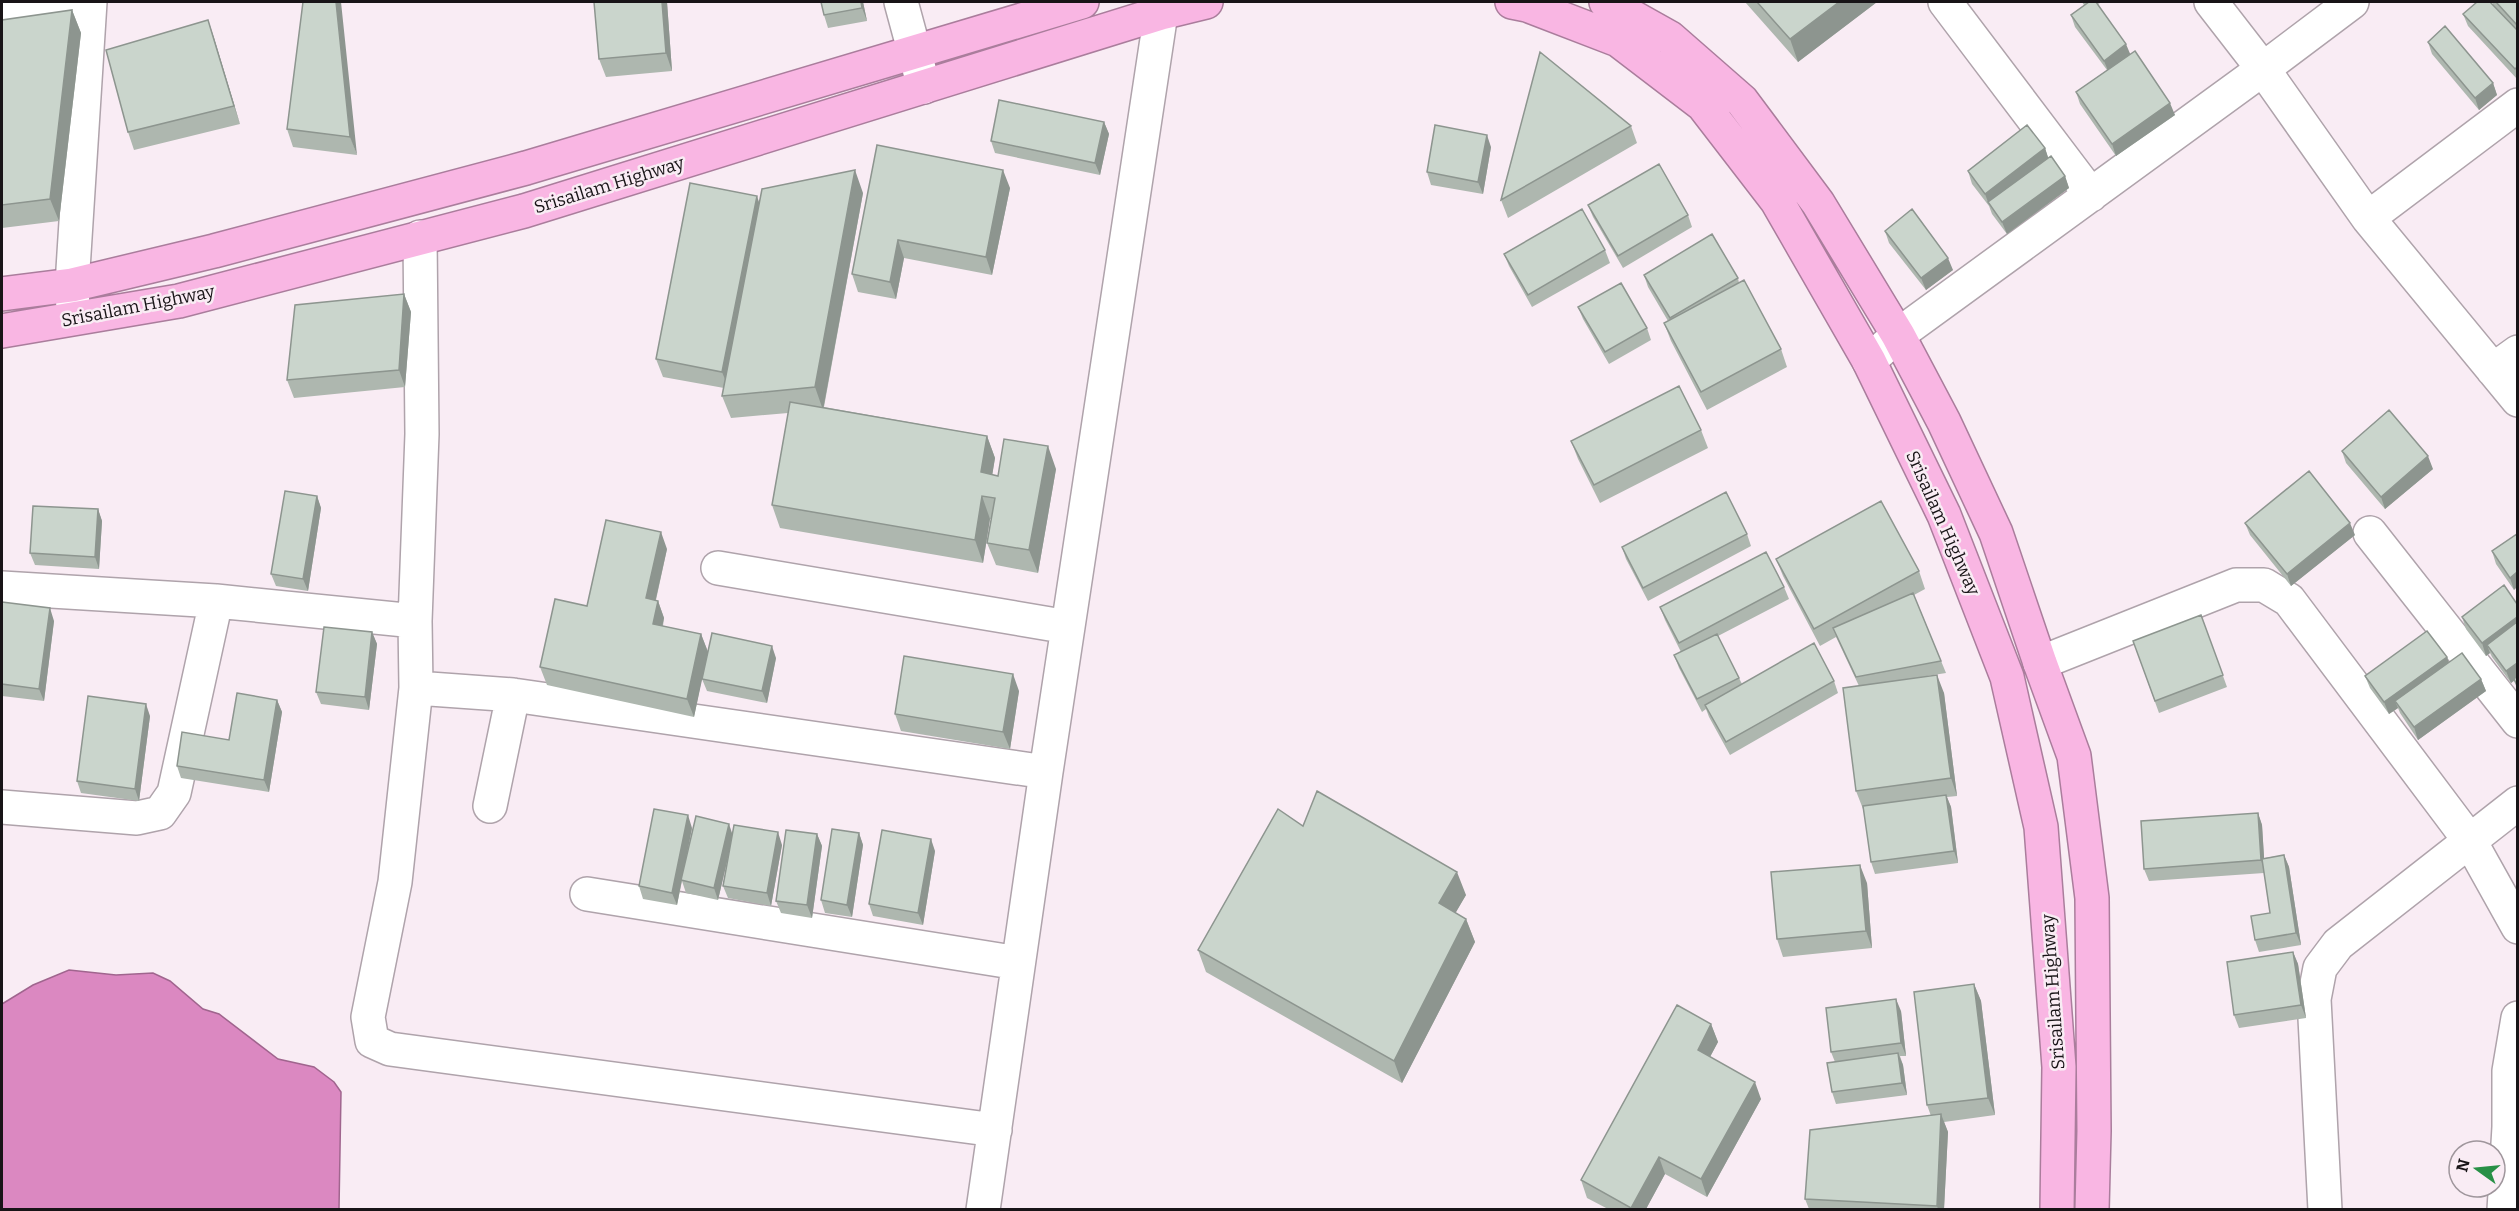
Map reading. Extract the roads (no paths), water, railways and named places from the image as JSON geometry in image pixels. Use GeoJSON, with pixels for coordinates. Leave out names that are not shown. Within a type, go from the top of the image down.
{"type":"FeatureCollection","features":[{"type":"Feature","properties":{"kind":"highway","name":"Srisailam Highway"},"geometry":{"type":"LineString","coordinates":[[2,294],[72,285],[234,246],[526,168],[1082,2]]}},
{"type":"Feature","properties":{"kind":"highway","name":"Srisailam Highway"},"geometry":{"type":"LineString","coordinates":[[2,331],[179,301],[524,211],[1161,13],[1206,2]]}},
{"type":"Feature","properties":{"kind":"highway","name":"Srisailam Highway"},"geometry":{"type":"LineString","coordinates":[[1512,2],[1527,5],[1618,40],[1703,105],[1777,201],[1869,361],[1944,515],[2007,677],[2041,827],[2059,1067],[2057,1209]]}},
{"type":"Feature","properties":{"kind":"highway","name":"Srisailam Highway"},"geometry":{"type":"LineString","coordinates":[[1606,2],[1670,38],[1742,101],[1818,203],[1898,335],[1944,422],[1996,532],[2074,756],[2092,898],[2094,1120],[2092,1209]]}},
{"type":"Feature","properties":{"kind":"street"},"geometry":{"type":"LineString","coordinates":[[2,14],[90,2],[72,285],[73,319]]}},
{"type":"Feature","properties":{"kind":"street"},"geometry":{"type":"LineString","coordinates":[[901,2],[924,87]]}},
{"type":"Feature","properties":{"kind":"street"},"geometry":{"type":"LineString","coordinates":[[1945,2],[2091,195]]}},
{"type":"Feature","properties":{"kind":"street"},"geometry":{"type":"LineString","coordinates":[[2211,2],[2264,69],[2368,218],[2505,361],[2517,400]]}},
{"type":"Feature","properties":{"kind":"street"},"geometry":{"type":"LineString","coordinates":[[1869,361],[1898,335],[2264,69],[2352,2]]}},
{"type":"Feature","properties":{"kind":"street"},"geometry":{"type":"LineString","coordinates":[[983,1209],[1046,772],[1161,13]]}},
{"type":"Feature","properties":{"kind":"street"},"geometry":{"type":"LineString","coordinates":[[2368,218],[2517,105]]}},
{"type":"Feature","properties":{"kind":"street"},"geometry":{"type":"LineString","coordinates":[[420,237],[422,434],[416,688],[395,882],[368,1017],[372,1041],[390,1049],[995,1130]]}},
{"type":"Feature","properties":{"kind":"street"},"geometry":{"type":"LineString","coordinates":[[2370,533],[2517,721]]}},
{"type":"Feature","properties":{"kind":"street"},"geometry":{"type":"LineString","coordinates":[[718,568],[1068,627]]}},
{"type":"Feature","properties":{"kind":"street"},"geometry":{"type":"LineString","coordinates":[[2040,663],[2236,585],[2264,585],[2289,600],[2470,841],[2517,927]]}},
{"type":"Feature","properties":{"kind":"street"},"geometry":{"type":"LineString","coordinates":[[2,588],[216,601],[416,621]]}},
{"type":"Feature","properties":{"kind":"street"},"geometry":{"type":"LineString","coordinates":[[2,807],[137,818],[160,813],[174,793],[216,601]]}},
{"type":"Feature","properties":{"kind":"street"},"geometry":{"type":"LineString","coordinates":[[416,688],[513,695],[1046,772]]}},
{"type":"Feature","properties":{"kind":"street"},"geometry":{"type":"LineString","coordinates":[[490,806],[513,695]]}},
{"type":"Feature","properties":{"kind":"street"},"geometry":{"type":"LineString","coordinates":[[2325,1209],[2314,999],[2320,968],[2338,944],[2517,803]]}},
{"type":"Feature","properties":{"kind":"street"},"geometry":{"type":"LineString","coordinates":[[587,894],[1018,963]]}},
{"type":"Feature","properties":{"kind":"street"},"geometry":{"type":"LineString","coordinates":[[2504,1209],[2509,1127],[2509,1071],[2517,1018]]}}]}
